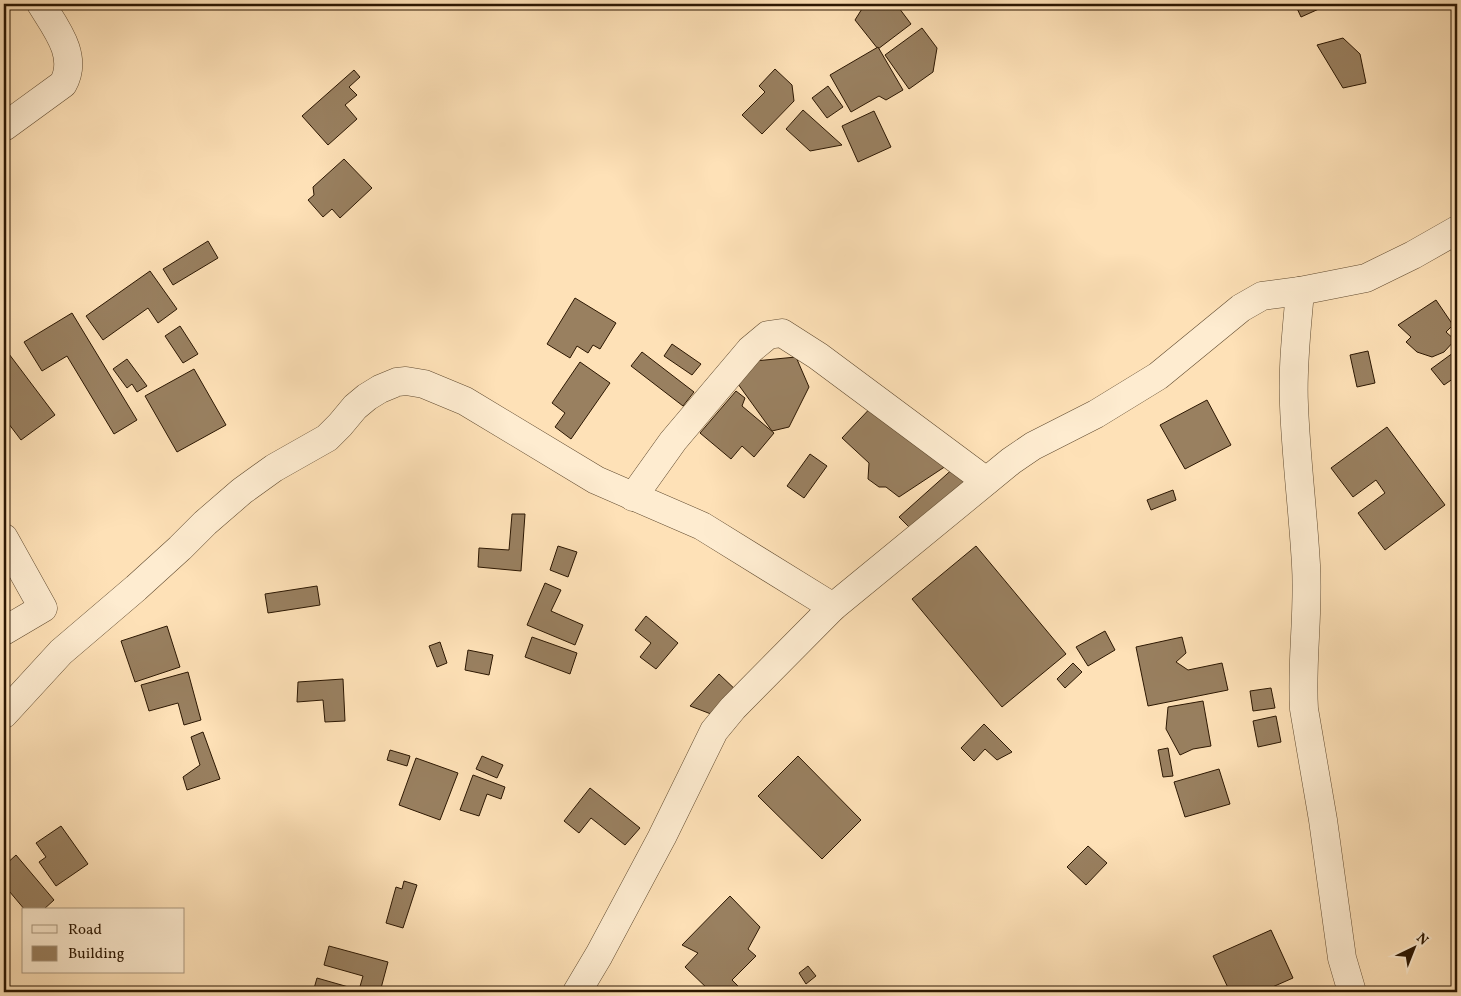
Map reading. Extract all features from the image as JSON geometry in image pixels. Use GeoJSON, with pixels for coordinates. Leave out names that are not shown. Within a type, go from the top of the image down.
{"type":"FeatureCollection","features":[{"type":"Feature","properties":{"kind":"street"},"geometry":{"type":"LineString","coordinates":[[4,127],[63,84],[67,77],[69,64],[66,45],[41,4]]}},
{"type":"Feature","properties":{"kind":"street"},"geometry":{"type":"LineString","coordinates":[[577,992],[662,837],[714,731],[733,708],[833,607],[1011,461],[1034,446],[1096,414],[1158,376],[1241,308],[1262,296],[1300,291],[1366,278],[1413,255],[1457,230]]}},
{"type":"Feature","properties":{"kind":"street"},"geometry":{"type":"LineString","coordinates":[[1300,291],[1293,404],[1306,566],[1307,621],[1304,710],[1323,820],[1342,958],[1352,992]]}},
{"type":"Feature","properties":{"kind":"street"},"geometry":{"type":"LineString","coordinates":[[633,497],[673,441],[750,350],[768,336],[782,333],[818,356],[986,481]]}},
{"type":"Feature","properties":{"kind":"street"},"geometry":{"type":"LineString","coordinates":[[4,714],[60,652],[136,588],[242,491],[274,468],[327,438],[355,407],[367,397],[397,382],[406,381],[424,384],[464,402],[596,480],[702,526],[833,607]]}},
{"type":"Feature","properties":{"kind":"street"},"geometry":{"type":"LineString","coordinates":[[4,538],[43,608],[4,631]]}},
{"type":"Feature","properties":{"kind":"building"},"geometry":{"type":"Polygon","coordinates":[[[865,4],[896,4],[911,24],[878,49],[855,20],[865,4]]]}},
{"type":"Feature","properties":{"kind":"building"},"geometry":{"type":"Polygon","coordinates":[[[1295,4],[1319,4],[1321,8],[1301,17],[1295,4]]]}},
{"type":"Feature","properties":{"kind":"building"},"geometry":{"type":"Polygon","coordinates":[[[922,28],[937,48],[933,72],[909,89],[885,55],[922,28]]]}},
{"type":"Feature","properties":{"kind":"building"},"geometry":{"type":"Polygon","coordinates":[[[1343,38],[1360,54],[1366,83],[1343,88],[1317,45],[1343,38]]]}},
{"type":"Feature","properties":{"kind":"building"},"geometry":{"type":"Polygon","coordinates":[[[878,47],[903,90],[886,100],[879,96],[851,112],[830,75],[878,47]]]}},
{"type":"Feature","properties":{"kind":"building"},"geometry":{"type":"Polygon","coordinates":[[[775,69],[792,85],[794,101],[762,134],[742,115],[765,92],[759,86],[775,69]]]}},
{"type":"Feature","properties":{"kind":"building"},"geometry":{"type":"Polygon","coordinates":[[[354,70],[360,77],[349,87],[357,95],[345,105],[357,119],[328,145],[302,116],[354,70]]]}},
{"type":"Feature","properties":{"kind":"building"},"geometry":{"type":"Polygon","coordinates":[[[828,86],[843,107],[827,118],[812,98],[828,86]]]}},
{"type":"Feature","properties":{"kind":"building"},"geometry":{"type":"Polygon","coordinates":[[[803,110],[842,145],[810,151],[786,129],[803,110]]]}},
{"type":"Feature","properties":{"kind":"building"},"geometry":{"type":"Polygon","coordinates":[[[874,111],[891,147],[858,162],[842,126],[874,111]]]}},
{"type":"Feature","properties":{"kind":"building"},"geometry":{"type":"Polygon","coordinates":[[[344,159],[372,188],[340,218],[332,209],[323,217],[308,200],[314,195],[313,187],[344,159]]]}},
{"type":"Feature","properties":{"kind":"building"},"geometry":{"type":"Polygon","coordinates":[[[208,241],[218,258],[173,285],[163,269],[208,241]]]}},
{"type":"Feature","properties":{"kind":"building"},"geometry":{"type":"Polygon","coordinates":[[[150,271],[177,309],[158,323],[148,308],[103,340],[86,316],[150,271]]]}},
{"type":"Feature","properties":{"kind":"building"},"geometry":{"type":"Polygon","coordinates":[[[575,298],[616,323],[600,349],[593,345],[588,353],[577,346],[570,358],[547,344],[575,298]]]}},
{"type":"Feature","properties":{"kind":"building"},"geometry":{"type":"Polygon","coordinates":[[[1436,300],[1453,325],[1446,332],[1455,340],[1444,352],[1432,357],[1417,352],[1406,342],[1411,337],[1398,325],[1436,300]]]}},
{"type":"Feature","properties":{"kind":"building"},"geometry":{"type":"Polygon","coordinates":[[[72,313],[137,420],[114,434],[67,356],[42,371],[24,342],[72,313]]]}},
{"type":"Feature","properties":{"kind":"building"},"geometry":{"type":"Polygon","coordinates":[[[180,326],[198,354],[183,363],[165,336],[180,326]]]}},
{"type":"Feature","properties":{"kind":"building"},"geometry":{"type":"Polygon","coordinates":[[[672,344],[701,364],[692,375],[664,356],[672,344]]]}},
{"type":"Feature","properties":{"kind":"building"},"geometry":{"type":"Polygon","coordinates":[[[1457,350],[1457,376],[1444,385],[1431,369],[1457,350]]]}},
{"type":"Feature","properties":{"kind":"building"},"geometry":{"type":"Polygon","coordinates":[[[1368,351],[1375,383],[1357,387],[1350,355],[1368,351]]]}},
{"type":"Feature","properties":{"kind":"building"},"geometry":{"type":"Polygon","coordinates":[[[642,352],[694,392],[683,406],[631,366],[642,352]]]}},
{"type":"Feature","properties":{"kind":"building"},"geometry":{"type":"Polygon","coordinates":[[[9,354],[55,415],[21,440],[4,420],[4,358],[9,354]]]}},
{"type":"Feature","properties":{"kind":"building"},"geometry":{"type":"Polygon","coordinates":[[[796,357],[809,387],[789,427],[772,431],[738,384],[755,361],[796,357]]]}},
{"type":"Feature","properties":{"kind":"building"},"geometry":{"type":"Polygon","coordinates":[[[127,359],[147,386],[137,392],[132,384],[127,388],[113,369],[127,359]]]}},
{"type":"Feature","properties":{"kind":"building"},"geometry":{"type":"Polygon","coordinates":[[[580,362],[610,383],[571,439],[555,427],[565,413],[552,403],[580,362]]]}},
{"type":"Feature","properties":{"kind":"building"},"geometry":{"type":"Polygon","coordinates":[[[194,369],[226,425],[177,452],[145,396],[194,369]]]}},
{"type":"Feature","properties":{"kind":"building"},"geometry":{"type":"Polygon","coordinates":[[[736,391],[745,398],[742,406],[774,433],[754,457],[742,446],[731,459],[700,433],[736,391]]]}},
{"type":"Feature","properties":{"kind":"building"},"geometry":{"type":"Polygon","coordinates":[[[1207,400],[1231,445],[1185,469],[1160,425],[1207,400]]]}},
{"type":"Feature","properties":{"kind":"building"},"geometry":{"type":"Polygon","coordinates":[[[877,401],[946,466],[899,497],[886,487],[879,487],[868,479],[869,463],[842,438],[877,401]]]}},
{"type":"Feature","properties":{"kind":"building"},"geometry":{"type":"Polygon","coordinates":[[[1387,427],[1445,505],[1385,550],[1358,513],[1385,493],[1376,480],[1353,497],[1331,468],[1387,427]]]}},
{"type":"Feature","properties":{"kind":"building"},"geometry":{"type":"Polygon","coordinates":[[[810,454],[827,466],[804,498],[787,486],[810,454]]]}},
{"type":"Feature","properties":{"kind":"building"},"geometry":{"type":"Polygon","coordinates":[[[956,466],[968,481],[913,531],[899,517],[956,466]]]}},
{"type":"Feature","properties":{"kind":"building"},"geometry":{"type":"Polygon","coordinates":[[[1173,490],[1176,500],[1151,510],[1147,500],[1173,490]]]}},
{"type":"Feature","properties":{"kind":"building"},"geometry":{"type":"Polygon","coordinates":[[[512,514],[525,514],[521,571],[478,567],[479,548],[509,550],[512,514]]]}},
{"type":"Feature","properties":{"kind":"building"},"geometry":{"type":"Polygon","coordinates":[[[558,546],[577,552],[568,577],[550,570],[558,546]]]}},
{"type":"Feature","properties":{"kind":"building"},"geometry":{"type":"Polygon","coordinates":[[[976,546],[1066,654],[1002,707],[912,599],[976,546]]]}},
{"type":"Feature","properties":{"kind":"building"},"geometry":{"type":"Polygon","coordinates":[[[545,583],[561,590],[551,611],[583,625],[575,645],[527,625],[545,583]]]}},
{"type":"Feature","properties":{"kind":"building"},"geometry":{"type":"Polygon","coordinates":[[[317,586],[320,605],[268,613],[265,594],[317,586]]]}},
{"type":"Feature","properties":{"kind":"building"},"geometry":{"type":"Polygon","coordinates":[[[646,616],[678,643],[656,669],[640,657],[651,643],[635,630],[646,616]]]}},
{"type":"Feature","properties":{"kind":"building"},"geometry":{"type":"Polygon","coordinates":[[[167,626],[180,667],[135,682],[121,641],[167,626]]]}},
{"type":"Feature","properties":{"kind":"building"},"geometry":{"type":"Polygon","coordinates":[[[1105,631],[1115,650],[1088,666],[1076,647],[1105,631]]]}},
{"type":"Feature","properties":{"kind":"building"},"geometry":{"type":"Polygon","coordinates":[[[532,637],[577,653],[570,674],[525,657],[532,637]]]}},
{"type":"Feature","properties":{"kind":"building"},"geometry":{"type":"Polygon","coordinates":[[[1182,637],[1186,653],[1176,662],[1188,670],[1222,663],[1228,690],[1148,706],[1136,647],[1182,637]]]}},
{"type":"Feature","properties":{"kind":"building"},"geometry":{"type":"Polygon","coordinates":[[[440,642],[447,663],[437,667],[429,646],[440,642]]]}},
{"type":"Feature","properties":{"kind":"building"},"geometry":{"type":"Polygon","coordinates":[[[468,650],[493,655],[489,675],[465,670],[468,650]]]}},
{"type":"Feature","properties":{"kind":"building"},"geometry":{"type":"Polygon","coordinates":[[[1073,663],[1082,672],[1065,688],[1057,679],[1073,663]]]}},
{"type":"Feature","properties":{"kind":"building"},"geometry":{"type":"Polygon","coordinates":[[[188,672],[201,720],[184,725],[178,703],[149,711],[141,685],[188,672]]]}},
{"type":"Feature","properties":{"kind":"building"},"geometry":{"type":"Polygon","coordinates":[[[719,674],[739,693],[711,714],[690,706],[719,674]]]}},
{"type":"Feature","properties":{"kind":"building"},"geometry":{"type":"Polygon","coordinates":[[[343,679],[345,721],[325,722],[323,700],[297,702],[298,682],[343,679]]]}},
{"type":"Feature","properties":{"kind":"building"},"geometry":{"type":"Polygon","coordinates":[[[1271,688],[1275,708],[1253,711],[1250,691],[1271,688]]]}},
{"type":"Feature","properties":{"kind":"building"},"geometry":{"type":"Polygon","coordinates":[[[1203,701],[1211,746],[1193,749],[1180,755],[1166,729],[1168,707],[1203,701]]]}},
{"type":"Feature","properties":{"kind":"building"},"geometry":{"type":"Polygon","coordinates":[[[1276,716],[1281,742],[1258,747],[1253,721],[1276,716]]]}},
{"type":"Feature","properties":{"kind":"building"},"geometry":{"type":"Polygon","coordinates":[[[984,724],[1012,752],[997,760],[985,749],[974,761],[961,748],[984,724]]]}},
{"type":"Feature","properties":{"kind":"building"},"geometry":{"type":"Polygon","coordinates":[[[203,732],[220,779],[187,790],[183,777],[200,765],[191,737],[203,732]]]}},
{"type":"Feature","properties":{"kind":"building"},"geometry":{"type":"Polygon","coordinates":[[[1168,748],[1173,776],[1163,777],[1158,750],[1168,748]]]}},
{"type":"Feature","properties":{"kind":"building"},"geometry":{"type":"Polygon","coordinates":[[[390,750],[410,756],[407,766],[387,760],[390,750]]]}},
{"type":"Feature","properties":{"kind":"building"},"geometry":{"type":"Polygon","coordinates":[[[482,756],[503,765],[497,778],[476,769],[482,756]]]}},
{"type":"Feature","properties":{"kind":"building"},"geometry":{"type":"Polygon","coordinates":[[[798,756],[861,820],[822,859],[758,796],[798,756]]]}},
{"type":"Feature","properties":{"kind":"building"},"geometry":{"type":"Polygon","coordinates":[[[416,758],[458,773],[440,820],[399,805],[416,758]]]}},
{"type":"Feature","properties":{"kind":"building"},"geometry":{"type":"Polygon","coordinates":[[[1219,769],[1230,804],[1185,817],[1174,782],[1219,769]]]}},
{"type":"Feature","properties":{"kind":"building"},"geometry":{"type":"Polygon","coordinates":[[[473,775],[505,787],[501,799],[487,794],[479,816],[460,810],[473,775]]]}},
{"type":"Feature","properties":{"kind":"building"},"geometry":{"type":"Polygon","coordinates":[[[590,788],[640,828],[625,845],[591,818],[579,833],[564,821],[590,788]]]}},
{"type":"Feature","properties":{"kind":"building"},"geometry":{"type":"Polygon","coordinates":[[[61,826],[88,864],[56,886],[39,862],[46,857],[36,843],[61,826]]]}},
{"type":"Feature","properties":{"kind":"building"},"geometry":{"type":"Polygon","coordinates":[[[1088,846],[1107,863],[1086,885],[1067,867],[1088,846]]]}},
{"type":"Feature","properties":{"kind":"building"},"geometry":{"type":"Polygon","coordinates":[[[16,855],[54,900],[45,908],[23,908],[4,885],[4,866],[16,855]]]}},
{"type":"Feature","properties":{"kind":"building"},"geometry":{"type":"Polygon","coordinates":[[[404,881],[417,885],[403,928],[386,923],[396,887],[402,889],[404,881]]]}},
{"type":"Feature","properties":{"kind":"building"},"geometry":{"type":"Polygon","coordinates":[[[730,896],[760,927],[748,949],[756,956],[732,980],[739,987],[734,992],[711,992],[685,967],[698,953],[682,945],[730,896]]]}},
{"type":"Feature","properties":{"kind":"building"},"geometry":{"type":"Polygon","coordinates":[[[1271,930],[1293,978],[1261,992],[1230,992],[1213,956],[1271,930]]]}},
{"type":"Feature","properties":{"kind":"building"},"geometry":{"type":"Polygon","coordinates":[[[329,946],[388,962],[380,992],[313,992],[317,978],[359,990],[363,976],[324,965],[329,946]]]}},
{"type":"Feature","properties":{"kind":"building"},"geometry":{"type":"Polygon","coordinates":[[[808,966],[816,976],[806,984],[799,973],[808,966]]]}}]}
